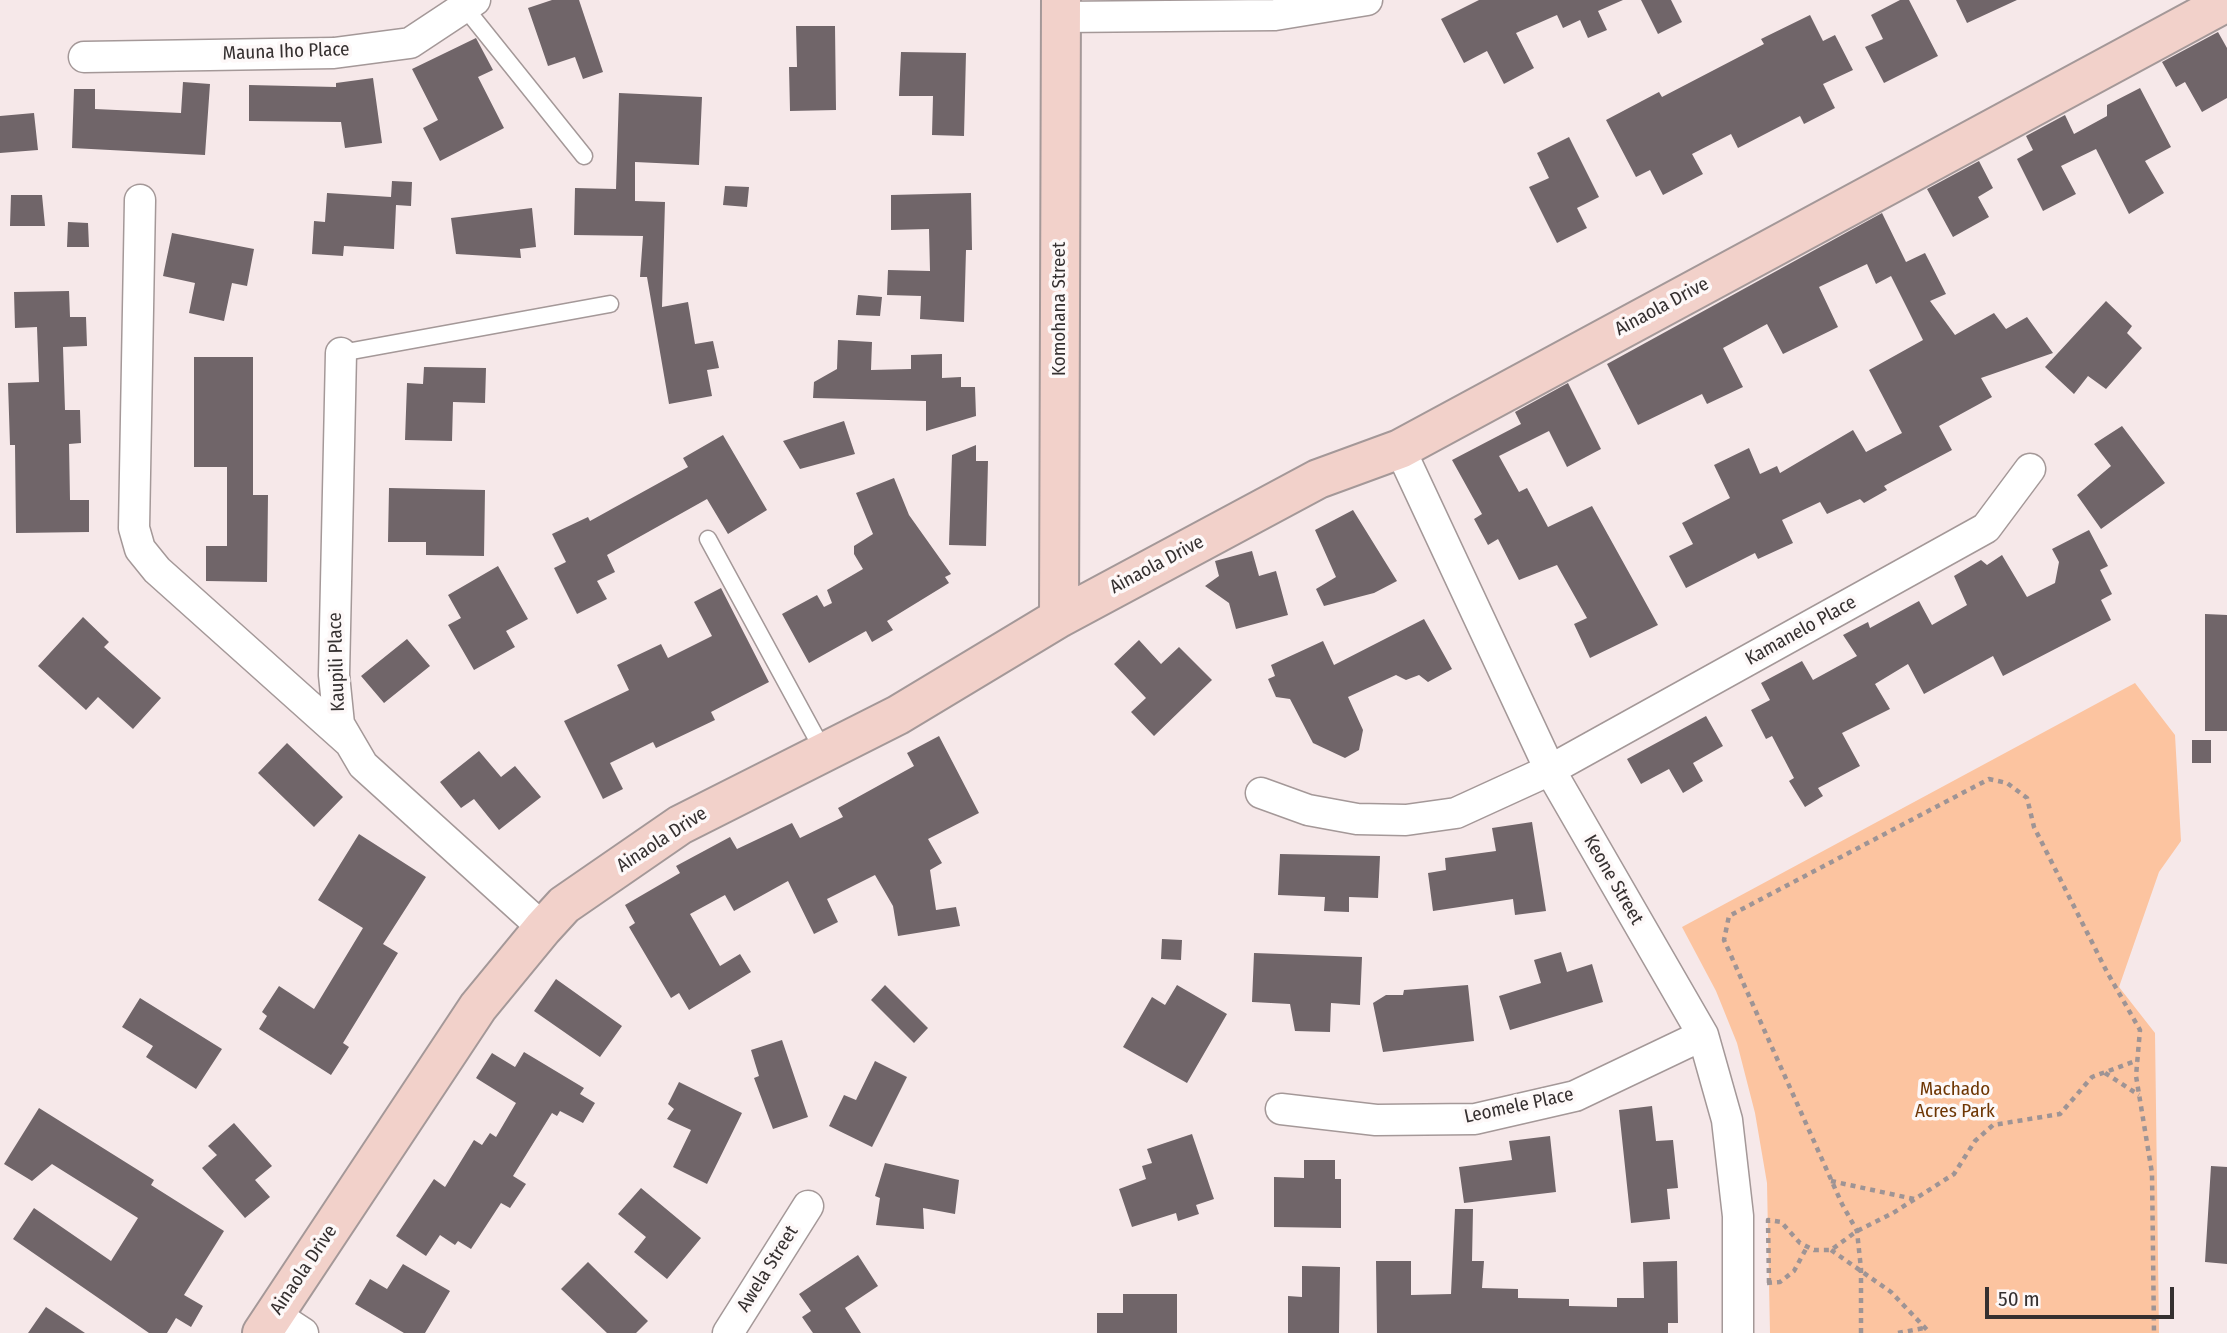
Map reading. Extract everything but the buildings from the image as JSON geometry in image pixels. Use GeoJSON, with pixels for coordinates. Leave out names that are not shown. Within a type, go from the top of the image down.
{"type":"FeatureCollection","features":[{"type":"Feature","properties":{"kind":"street"},"geometry":{"type":"LineString","coordinates":[[1061,8],[1275,15],[1367,0]]}},
{"type":"Feature","properties":{"kind":"street","name":"Ainaola Drive"},"geometry":{"type":"LineString","coordinates":[[280,1327],[478,1007],[564,905],[680,825],[898,715],[1059,618],[1318,479],[1400,449],[2227,2]]}},
{"type":"Feature","properties":{"kind":"street","name":"Mauna Iho Place"},"geometry":{"type":"LineString","coordinates":[[84,57],[334,53],[359,50],[410,43],[470,5]]}},
{"type":"Feature","properties":{"kind":"street","name":"Komohana Street"},"geometry":{"type":"LineString","coordinates":[[1059,618],[1061,8]]}},
{"type":"Feature","properties":{"kind":"street"},"geometry":{"type":"LineString","coordinates":[[140,200],[134,528],[140,549],[157,570],[352,744]]}},
{"type":"Feature","properties":{"kind":"street","name":"Kaupili Place"},"geometry":{"type":"LineString","coordinates":[[341,353],[334,675],[339,724],[363,765],[543,928]]}},
{"type":"Feature","properties":{"kind":"street","name":"Keone Street"},"geometry":{"type":"LineString","coordinates":[[1400,449],[1550,770],[1703,1035],[1727,1119],[1738,1216],[1738,1333]]}},
{"type":"Feature","properties":{"kind":"street","name":"Kamanelo Place"},"geometry":{"type":"LineString","coordinates":[[1261,793],[1308,810],[1357,818],[1406,820],[1456,813],[1550,770],[1986,528],[2030,468]]}},
{"type":"Feature","properties":{"kind":"street","name":"Leomele Place"},"geometry":{"type":"LineString","coordinates":[[1281,1109],[1376,1120],[1475,1119],[1575,1096],[1703,1035]]}},
{"type":"Feature","properties":{"kind":"street","name":"Awela Street"},"geometry":{"type":"LineString","coordinates":[[727,1333],[808,1206]]}},
{"type":"Feature","properties":{"kind":"lane"},"geometry":{"type":"LineString","coordinates":[[470,5],[584,156]]}},
{"type":"Feature","properties":{"kind":"lane"},"geometry":{"type":"LineString","coordinates":[[341,353],[610,304]]}},
{"type":"Feature","properties":{"kind":"lane"},"geometry":{"type":"LineString","coordinates":[[708,539],[824,752]]}},
{"type":"Feature","properties":{"kind":"path"},"geometry":{"type":"LineString","coordinates":[[1861,1333],[1861,1269],[1857,1231],[1831,1181],[1730,956],[1724,940],[1729,916],[1990,779],[2007,783],[2027,798],[2034,827],[2107,972],[2140,1030],[2136,1076],[2152,1174],[2154,1333]]}},
{"type":"Feature","properties":{"kind":"path"},"geometry":{"type":"LineString","coordinates":[[1831,1250],[1857,1231],[1954,1174],[1975,1141],[1993,1125],[2060,1114],[2092,1077],[2138,1060]]}},
{"type":"Feature","properties":{"kind":"path"},"geometry":{"type":"LineString","coordinates":[[2105,1073],[2140,1095]]}},
{"type":"Feature","properties":{"kind":"path"},"geometry":{"type":"LineString","coordinates":[[1831,1181],[1915,1199]]}},
{"type":"Feature","properties":{"kind":"path"},"geometry":{"type":"LineString","coordinates":[[1807,1247],[1794,1271],[1780,1282],[1769,1283],[1768,1220],[1781,1222],[1807,1247],[1831,1250],[1861,1269],[1891,1292],[1930,1333]]}},
{"type":"Feature","properties":{"kind":"path"},"geometry":{"type":"LineString","coordinates":[[1898,1333],[1925,1328]]}},
{"type":"Feature","properties":{"kind":"green space","name":"Machado Acres Park"},"geometry":{"type":"Polygon","coordinates":[[[2135,683],[2175,735],[2181,841],[2159,872],[2119,987],[2155,1033],[2159,1333],[1770,1333],[1767,1183],[1755,1113],[1737,1043],[1716,991],[1682,927],[2135,683]]]}}]}
